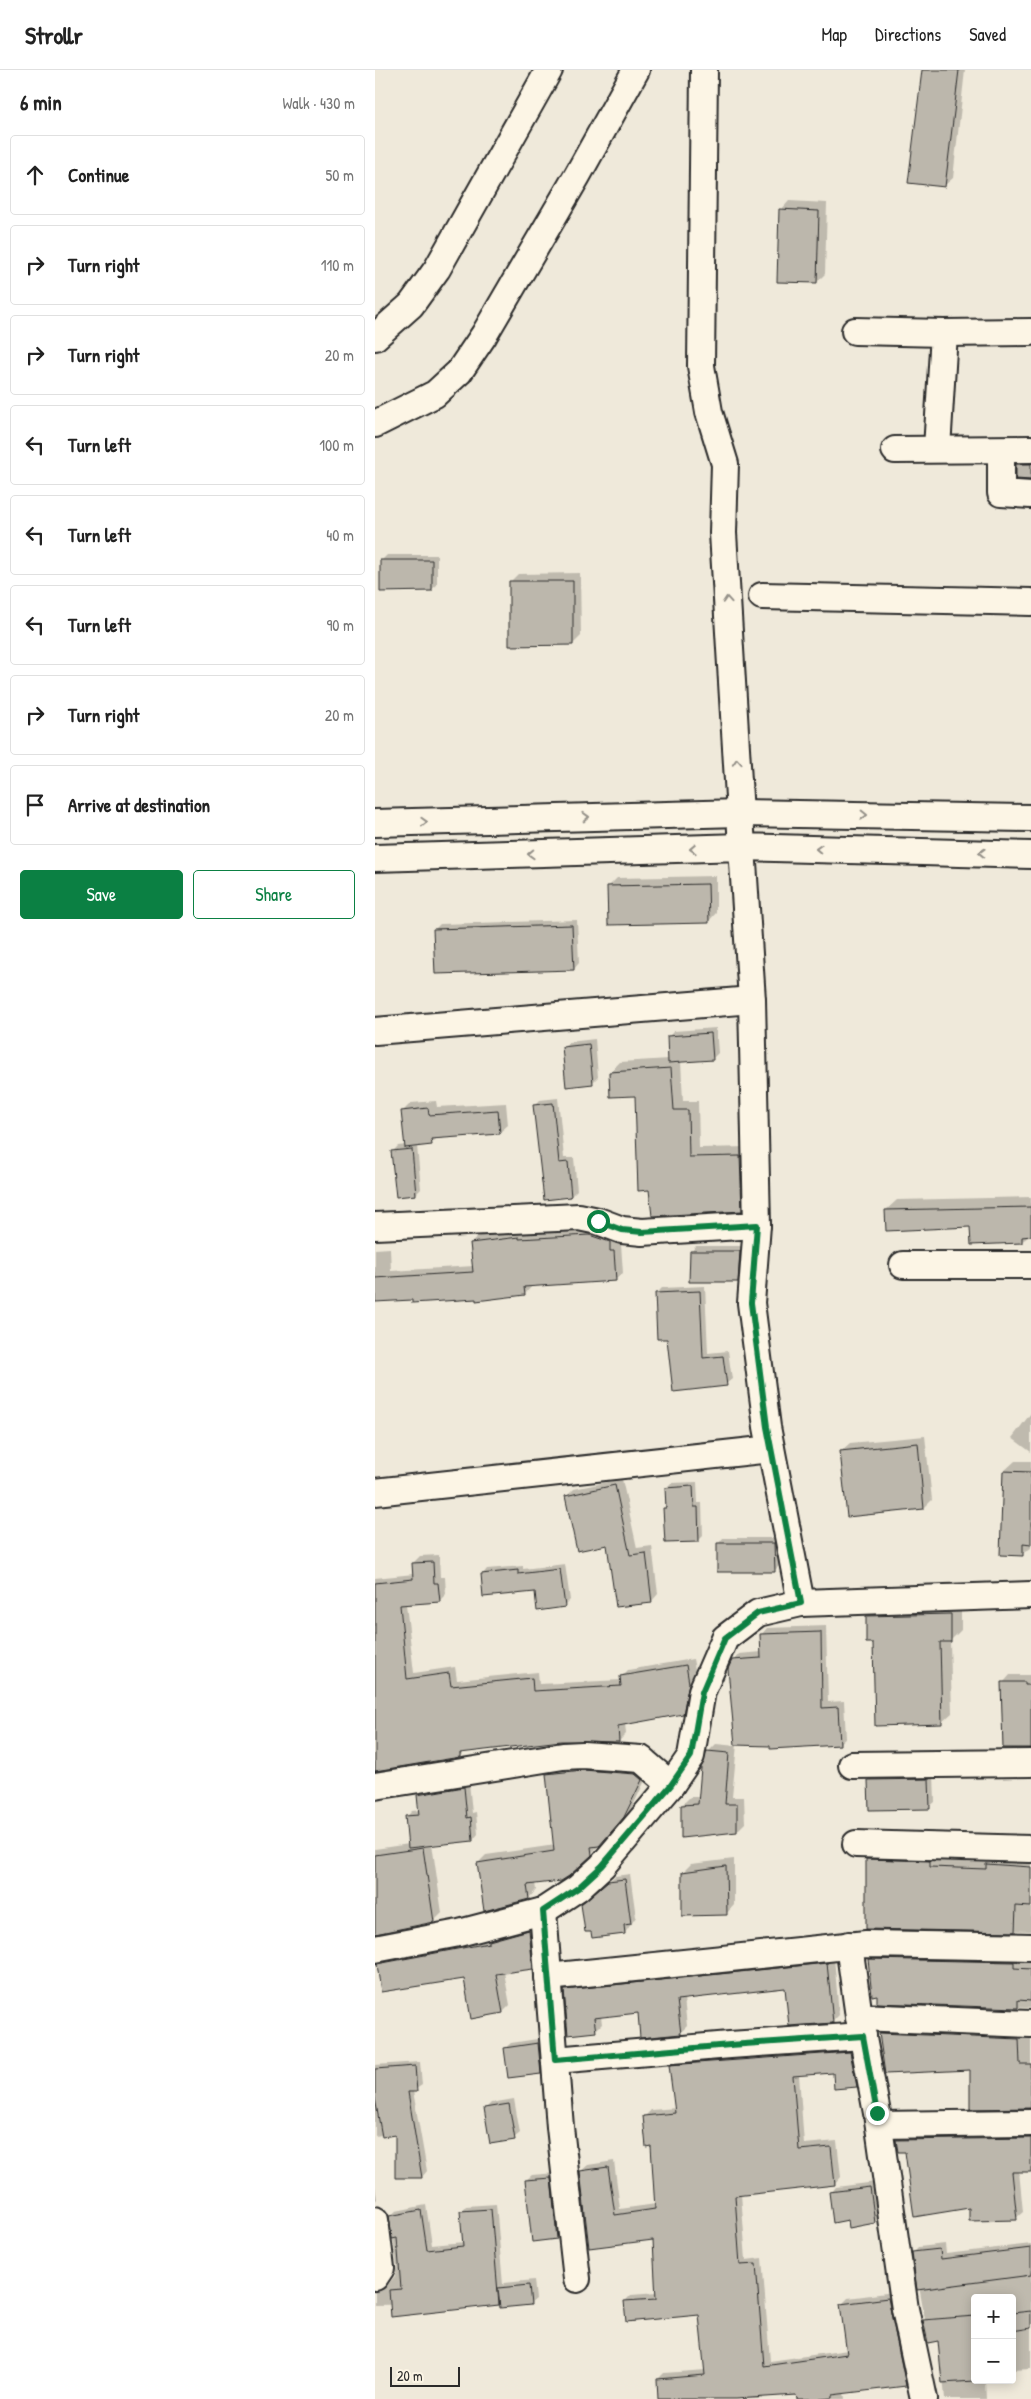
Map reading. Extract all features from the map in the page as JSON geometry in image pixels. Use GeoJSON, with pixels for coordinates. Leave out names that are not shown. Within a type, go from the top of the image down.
{"type":"FeatureCollection","features":[{"type":"Feature","properties":{"kind":"street"},"geometry":{"type":"LineString","coordinates":[[375,337],[411,305],[437,269],[549,70]]}},
{"type":"Feature","properties":{"kind":"street"},"geometry":{"type":"LineString","coordinates":[[375,424],[435,394],[459,372],[484,335],[563,201],[635,70]]}},
{"type":"Feature","properties":{"kind":"street"},"geometry":{"type":"LineString","coordinates":[[703,70],[701,366],[709,412],[725,464],[723,533],[752,1000],[757,1225],[751,1303],[771,1449],[801,1603]]}},
{"type":"Feature","properties":{"kind":"street"},"geometry":{"type":"LineString","coordinates":[[855,331],[1031,332]]}},
{"type":"Feature","properties":{"kind":"street"},"geometry":{"type":"LineString","coordinates":[[937,450],[944,333]]}},
{"type":"Feature","properties":{"kind":"street"},"geometry":{"type":"LineString","coordinates":[[895,450],[1031,449]]}},
{"type":"Feature","properties":{"kind":"street"},"geometry":{"type":"LineString","coordinates":[[1001,450],[1001,492],[1031,495]]}},
{"type":"Feature","properties":{"kind":"street"},"geometry":{"type":"LineString","coordinates":[[762,596],[1031,602]]}},
{"type":"Feature","properties":{"kind":"street"},"geometry":{"type":"LineString","coordinates":[[375,823],[740,812],[1031,818]]}},
{"type":"Feature","properties":{"kind":"street"},"geometry":{"type":"LineString","coordinates":[[375,858],[742,847],[1031,855]]}},
{"type":"Feature","properties":{"kind":"street"},"geometry":{"type":"LineString","coordinates":[[375,1031],[752,1000]]}},
{"type":"Feature","properties":{"kind":"street"},"geometry":{"type":"LineString","coordinates":[[375,1226],[579,1217],[598,1221],[622,1230],[642,1232],[757,1225]]}},
{"type":"Feature","properties":{"kind":"street"},"geometry":{"type":"LineString","coordinates":[[903,1265],[1031,1265]]}},
{"type":"Feature","properties":{"kind":"street"},"geometry":{"type":"LineString","coordinates":[[375,1492],[771,1449]]}},
{"type":"Feature","properties":{"kind":"street"},"geometry":{"type":"LineString","coordinates":[[375,1949],[459,1933],[543,1911],[578,1888],[602,1866],[671,1785],[691,1756],[702,1692],[725,1638],[758,1613],[801,1603],[1031,1595]]}},
{"type":"Feature","properties":{"kind":"street"},"geometry":{"type":"LineString","coordinates":[[375,1786],[563,1756],[583,1755],[641,1759],[671,1785]]}},
{"type":"Feature","properties":{"kind":"street"},"geometry":{"type":"LineString","coordinates":[[852,1765],[1031,1763]]}},
{"type":"Feature","properties":{"kind":"street"},"geometry":{"type":"LineString","coordinates":[[856,1844],[1031,1849]]}},
{"type":"Feature","properties":{"kind":"street"},"geometry":{"type":"LineString","coordinates":[[543,1911],[560,2127],[577,2279]]}},
{"type":"Feature","properties":{"kind":"street"},"geometry":{"type":"LineString","coordinates":[[548,1977],[849,1945],[1031,1947]]}},
{"type":"Feature","properties":{"kind":"street"},"geometry":{"type":"LineString","coordinates":[[849,1945],[861,2027],[879,2125],[905,2309],[924,2399]]}},
{"type":"Feature","properties":{"kind":"street"},"geometry":{"type":"LineString","coordinates":[[555,2060],[730,2045],[861,2027],[1031,2024]]}},
{"type":"Feature","properties":{"kind":"street"},"geometry":{"type":"LineString","coordinates":[[879,2125],[1031,2123]]}},
{"type":"Feature","properties":{"kind":"street"},"geometry":{"type":"LineString","coordinates":[[375,2220],[381,2268],[375,2277]]}},
{"type":"Feature","properties":{"kind":"building"},"geometry":{"type":"Polygon","coordinates":[[[922,70],[959,70],[945,187],[908,183],[922,70]]]}},
{"type":"Feature","properties":{"kind":"building"},"geometry":{"type":"Polygon","coordinates":[[[779,209],[819,211],[817,283],[777,282],[779,209]]]}},
{"type":"Feature","properties":{"kind":"building"},"geometry":{"type":"Polygon","coordinates":[[[1016,464],[1031,464],[1031,480],[1016,479],[1016,464]]]}},
{"type":"Feature","properties":{"kind":"building"},"geometry":{"type":"Polygon","coordinates":[[[380,560],[432,560],[432,591],[380,592],[380,560]]]}},
{"type":"Feature","properties":{"kind":"building"},"geometry":{"type":"Polygon","coordinates":[[[509,581],[573,581],[573,645],[509,646],[509,581]]]}},
{"type":"Feature","properties":{"kind":"building"},"geometry":{"type":"Polygon","coordinates":[[[708,884],[709,923],[608,925],[607,886],[708,884]]]}},
{"type":"Feature","properties":{"kind":"building"},"geometry":{"type":"Polygon","coordinates":[[[572,925],[574,970],[435,974],[433,929],[572,925]]]}},
{"type":"Feature","properties":{"kind":"building"},"geometry":{"type":"Polygon","coordinates":[[[711,1033],[713,1060],[668,1063],[667,1036],[711,1033]]]}},
{"type":"Feature","properties":{"kind":"building"},"geometry":{"type":"Polygon","coordinates":[[[589,1044],[593,1084],[566,1087],[562,1047],[589,1044]]]}},
{"type":"Feature","properties":{"kind":"building"},"geometry":{"type":"Polygon","coordinates":[[[671,1068],[674,1110],[688,1110],[689,1157],[740,1156],[742,1211],[652,1216],[649,1190],[638,1191],[635,1096],[610,1097],[609,1072],[671,1068]]]}},
{"type":"Feature","properties":{"kind":"building"},"geometry":{"type":"Polygon","coordinates":[[[553,1103],[559,1163],[568,1162],[571,1197],[544,1200],[533,1105],[553,1103]]]}},
{"type":"Feature","properties":{"kind":"building"},"geometry":{"type":"Polygon","coordinates":[[[428,1108],[429,1115],[498,1110],[500,1134],[431,1139],[432,1145],[405,1148],[401,1111],[428,1108]]]}},
{"type":"Feature","properties":{"kind":"building"},"geometry":{"type":"Polygon","coordinates":[[[412,1149],[416,1195],[396,1197],[391,1151],[412,1149]]]}},
{"type":"Feature","properties":{"kind":"building"},"geometry":{"type":"Polygon","coordinates":[[[1031,1207],[1031,1236],[1022,1237],[1022,1243],[971,1245],[970,1227],[886,1231],[885,1210],[1031,1207]]]}},
{"type":"Feature","properties":{"kind":"building"},"geometry":{"type":"Polygon","coordinates":[[[589,1235],[610,1242],[610,1251],[614,1251],[616,1281],[524,1287],[525,1295],[476,1301],[476,1299],[412,1303],[412,1300],[375,1302],[375,1278],[473,1272],[470,1243],[519,1237],[519,1239],[589,1235]]]}},
{"type":"Feature","properties":{"kind":"building"},"geometry":{"type":"Polygon","coordinates":[[[690,1251],[740,1251],[738,1282],[689,1282],[690,1251]]]}},
{"type":"Feature","properties":{"kind":"building"},"geometry":{"type":"Polygon","coordinates":[[[700,1291],[703,1358],[723,1356],[727,1386],[673,1392],[667,1339],[657,1339],[655,1293],[700,1291]]]}},
{"type":"Feature","properties":{"kind":"building"},"geometry":{"type":"Polygon","coordinates":[[[918,1443],[924,1509],[847,1517],[840,1451],[918,1443]]]}},
{"type":"Feature","properties":{"kind":"building"},"geometry":{"type":"Polygon","coordinates":[[[1003,1471],[1031,1472],[1031,1545],[1023,1544],[1023,1556],[1000,1555],[1003,1471]]]}},
{"type":"Feature","properties":{"kind":"building"},"geometry":{"type":"Polygon","coordinates":[[[615,1485],[630,1555],[646,1553],[652,1603],[616,1607],[607,1545],[577,1551],[565,1496],[615,1485]]]}},
{"type":"Feature","properties":{"kind":"building"},"geometry":{"type":"Polygon","coordinates":[[[693,1486],[694,1507],[698,1507],[699,1542],[665,1543],[663,1508],[666,1508],[665,1488],[693,1486]]]}},
{"type":"Feature","properties":{"kind":"building"},"geometry":{"type":"Polygon","coordinates":[[[717,1543],[774,1543],[775,1572],[717,1572],[717,1543]]]}},
{"type":"Feature","properties":{"kind":"building"},"geometry":{"type":"Polygon","coordinates":[[[433,1562],[434,1583],[438,1583],[440,1602],[400,1605],[407,1679],[449,1673],[451,1686],[532,1678],[533,1691],[621,1686],[620,1676],[686,1665],[689,1683],[683,1714],[618,1726],[619,1742],[561,1741],[460,1753],[460,1757],[375,1771],[375,1583],[413,1579],[412,1563],[433,1562]]]}},
{"type":"Feature","properties":{"kind":"building"},"geometry":{"type":"Polygon","coordinates":[[[560,1569],[565,1607],[537,1611],[535,1592],[483,1597],[481,1574],[518,1570],[518,1574],[560,1569]]]}},
{"type":"Feature","properties":{"kind":"building"},"geometry":{"type":"Polygon","coordinates":[[[951,1614],[951,1642],[940,1642],[942,1724],[875,1726],[873,1643],[866,1643],[866,1616],[951,1614]]]}},
{"type":"Feature","properties":{"kind":"building"},"geometry":{"type":"Polygon","coordinates":[[[821,1632],[822,1708],[838,1707],[840,1745],[770,1749],[770,1746],[735,1745],[728,1669],[732,1660],[761,1658],[760,1634],[821,1632]]]}},
{"type":"Feature","properties":{"kind":"building"},"geometry":{"type":"Polygon","coordinates":[[[1001,1682],[1025,1682],[1025,1685],[1031,1685],[1031,1748],[1003,1748],[1001,1682]]]}},
{"type":"Feature","properties":{"kind":"building"},"geometry":{"type":"Polygon","coordinates":[[[707,1751],[729,1753],[725,1804],[737,1804],[737,1832],[681,1838],[681,1805],[698,1804],[701,1768],[707,1751]]]}},
{"type":"Feature","properties":{"kind":"building"},"geometry":{"type":"Polygon","coordinates":[[[583,1770],[635,1774],[642,1780],[624,1817],[599,1846],[591,1847],[592,1855],[569,1876],[561,1881],[527,1885],[529,1899],[484,1911],[477,1863],[554,1851],[546,1774],[583,1770]]]}},
{"type":"Feature","properties":{"kind":"building"},"geometry":{"type":"Polygon","coordinates":[[[929,1779],[930,1809],[869,1810],[868,1780],[929,1779]]]}},
{"type":"Feature","properties":{"kind":"building"},"geometry":{"type":"Polygon","coordinates":[[[464,1787],[467,1818],[471,1817],[473,1841],[408,1848],[405,1816],[419,1815],[417,1795],[464,1787]]]}},
{"type":"Feature","properties":{"kind":"building"},"geometry":{"type":"Polygon","coordinates":[[[423,1848],[434,1922],[375,1934],[375,1855],[423,1848]]]}},
{"type":"Feature","properties":{"kind":"building"},"geometry":{"type":"Polygon","coordinates":[[[866,1859],[930,1861],[930,1867],[986,1869],[986,1864],[1031,1867],[1031,1907],[1016,1906],[1015,1932],[866,1929],[866,1859]]]}},
{"type":"Feature","properties":{"kind":"building"},"geometry":{"type":"Polygon","coordinates":[[[726,1866],[727,1915],[682,1916],[682,1872],[726,1866]]]}},
{"type":"Feature","properties":{"kind":"building"},"geometry":{"type":"Polygon","coordinates":[[[625,1879],[631,1924],[624,1925],[625,1934],[592,1938],[591,1932],[585,1932],[581,1904],[608,1881],[625,1879]]]}},
{"type":"Feature","properties":{"kind":"building"},"geometry":{"type":"Polygon","coordinates":[[[529,1930],[533,1969],[496,1974],[503,2013],[471,2019],[464,1979],[381,1992],[377,1964],[489,1943],[489,1941],[529,1930]]]}},
{"type":"Feature","properties":{"kind":"building"},"geometry":{"type":"Polygon","coordinates":[[[868,1959],[1014,1962],[1014,1968],[1031,1969],[1031,2001],[1018,2000],[1018,2008],[877,2003],[877,1995],[872,1996],[868,1959]]]}},
{"type":"Feature","properties":{"kind":"building"},"geometry":{"type":"Polygon","coordinates":[[[827,1963],[833,2023],[789,2026],[785,1988],[677,2000],[681,2034],[640,2038],[638,2013],[594,2018],[596,2032],[568,2035],[564,1990],[827,1963]]]}},
{"type":"Feature","properties":{"kind":"building"},"geometry":{"type":"Polygon","coordinates":[[[879,2033],[1019,2039],[1020,2064],[1031,2064],[1031,2108],[970,2109],[970,2070],[885,2074],[879,2033]]]}},
{"type":"Feature","properties":{"kind":"building"},"geometry":{"type":"Polygon","coordinates":[[[538,2043],[541,2074],[508,2078],[504,2048],[538,2043]]]}},
{"type":"Feature","properties":{"kind":"building"},"geometry":{"type":"Polygon","coordinates":[[[850,2052],[857,2087],[834,2089],[833,2073],[793,2076],[799,2150],[831,2147],[835,2185],[735,2196],[740,2265],[756,2264],[764,2366],[847,2354],[840,2304],[888,2298],[906,2386],[832,2395],[832,2398],[821,2399],[797,2399],[796,2395],[736,2399],[658,2399],[657,2379],[705,2375],[699,2315],[626,2322],[624,2301],[656,2299],[653,2240],[589,2248],[580,2171],[608,2167],[615,2215],[655,2209],[651,2146],[646,2147],[643,2116],[675,2113],[669,2065],[850,2052]]]}},
{"type":"Feature","properties":{"kind":"building"},"geometry":{"type":"Polygon","coordinates":[[[415,2066],[417,2092],[408,2092],[422,2178],[395,2178],[395,2135],[382,2137],[375,2098],[375,2069],[415,2066]]]}},
{"type":"Feature","properties":{"kind":"building"},"geometry":{"type":"Polygon","coordinates":[[[509,2104],[515,2140],[490,2144],[484,2108],[509,2104]]]}},
{"type":"Feature","properties":{"kind":"building"},"geometry":{"type":"Polygon","coordinates":[[[1031,2138],[1031,2172],[1012,2172],[1017,2220],[969,2221],[969,2208],[914,2217],[905,2152],[898,2152],[896,2140],[1031,2138]]]}},
{"type":"Feature","properties":{"kind":"building"},"geometry":{"type":"Polygon","coordinates":[[[551,2178],[557,2239],[532,2242],[525,2180],[551,2178]]]}},
{"type":"Feature","properties":{"kind":"building"},"geometry":{"type":"Polygon","coordinates":[[[870,2187],[875,2223],[849,2228],[848,2220],[833,2223],[829,2192],[870,2187]]]}},
{"type":"Feature","properties":{"kind":"building"},"geometry":{"type":"Polygon","coordinates":[[[491,2209],[499,2305],[391,2317],[389,2290],[401,2289],[397,2238],[392,2239],[389,2216],[421,2210],[427,2250],[463,2246],[460,2211],[491,2209]]]}},
{"type":"Feature","properties":{"kind":"building"},"geometry":{"type":"Polygon","coordinates":[[[1031,2248],[1031,2275],[917,2290],[912,2252],[940,2249],[941,2259],[1031,2248]]]}},
{"type":"Feature","properties":{"kind":"building"},"geometry":{"type":"Polygon","coordinates":[[[529,2285],[531,2305],[500,2308],[498,2288],[529,2285]]]}},
{"type":"Feature","properties":{"kind":"building"},"geometry":{"type":"Polygon","coordinates":[[[1031,2311],[1031,2328],[1016,2330],[1016,2313],[1031,2311]]]}},
{"type":"Feature","properties":{"kind":"building"},"geometry":{"type":"Polygon","coordinates":[[[971,2316],[971,2381],[942,2383],[938,2341],[928,2343],[923,2320],[971,2316]]]}},
{"type":"Feature","properties":{"kind":"route"},"geometry":{"type":"LineString","coordinates":[[598,1221],[622,1230],[642,1232],[757,1225],[751,1303],[767,1427],[791,1561],[801,1603],[758,1613],[725,1638],[702,1692],[691,1756],[671,1785],[602,1866],[578,1888],[543,1911],[555,2060],[863,2036],[877,2113]]}}]}
